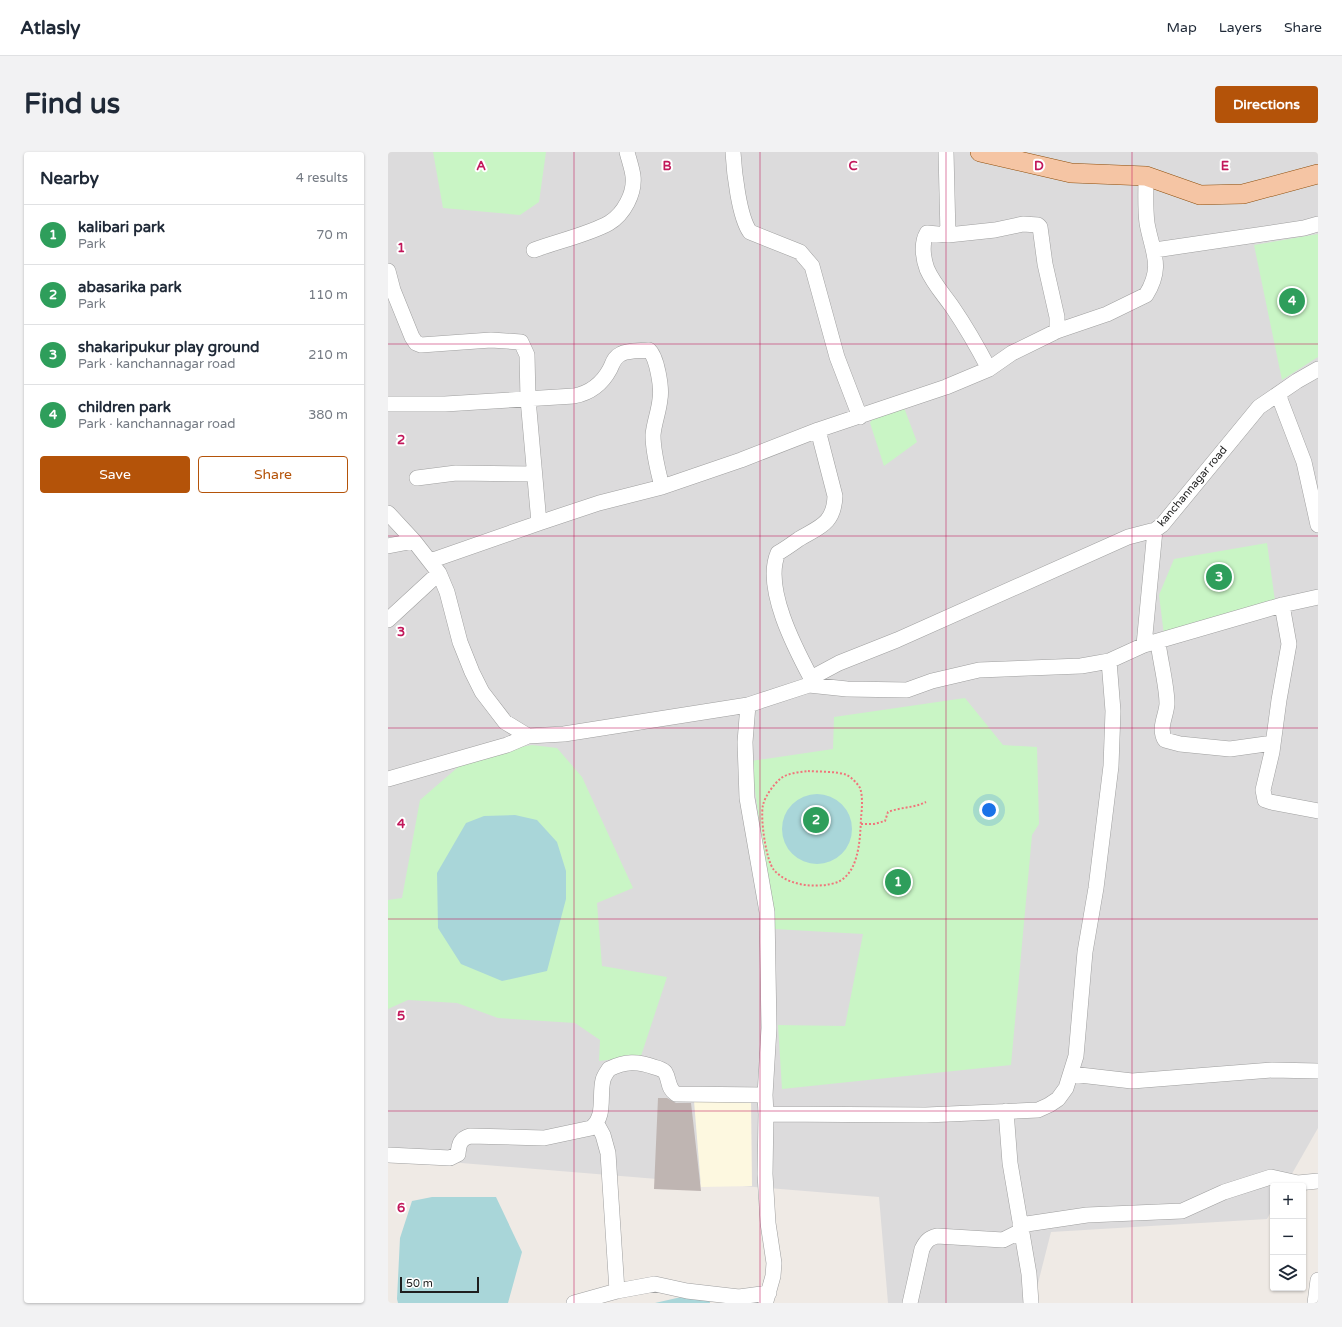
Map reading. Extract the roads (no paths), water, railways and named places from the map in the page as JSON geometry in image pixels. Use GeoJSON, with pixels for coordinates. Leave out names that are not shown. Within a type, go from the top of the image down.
{"type":"FeatureCollection","features":[{"type":"Feature","properties":{"kind":"main road"},"geometry":{"type":"LineString","coordinates":[[980,152],[1071,174],[1146,176],[1200,195],[1243,194],[1318,174]]}},
{"type":"Feature","properties":{"kind":"street"},"geometry":{"type":"LineString","coordinates":[[534,250],[608,223],[616,218],[629,198],[632,185],[633,177],[627,152]]}},
{"type":"Feature","properties":{"kind":"street"},"geometry":{"type":"LineString","coordinates":[[733,152],[737,185],[745,226],[750,232],[800,252],[812,266],[837,357],[860,417]]}},
{"type":"Feature","properties":{"kind":"street"},"geometry":{"type":"LineString","coordinates":[[946,152],[948,235]]}},
{"type":"Feature","properties":{"kind":"street"},"geometry":{"type":"LineString","coordinates":[[388,620],[435,567],[538,523],[599,503],[662,487],[741,460],[818,430],[946,387],[989,369],[1012,353],[1057,331],[1107,314],[1146,295],[1155,274],[1155,250],[1147,223],[1146,176]]}},
{"type":"Feature","properties":{"kind":"street"},"geometry":{"type":"LineString","coordinates":[[989,369],[968,330],[934,282],[927,268],[924,254],[924,238],[927,233],[948,235],[995,230],[1024,224],[1038,225],[1040,227],[1051,295],[1057,317],[1057,331]]}},
{"type":"Feature","properties":{"kind":"street"},"geometry":{"type":"LineString","coordinates":[[1155,250],[1213,240],[1304,228],[1318,224]]}},
{"type":"Feature","properties":{"kind":"street"},"geometry":{"type":"LineString","coordinates":[[388,271],[390,291],[412,338],[416,343],[421,345],[491,340],[521,342],[527,355],[528,399],[538,523]]}},
{"type":"Feature","properties":{"kind":"street"},"geometry":{"type":"LineString","coordinates":[[388,404],[528,399],[586,394],[595,388],[610,370],[613,361],[621,354],[649,350],[654,354],[659,384],[660,399],[654,435],[654,449],[662,487]]}},
{"type":"Feature","properties":{"kind":"street","name":"kanchannagar road"},"geometry":{"type":"LineString","coordinates":[[1273,743],[1230,749],[1180,744],[1165,740],[1162,735],[1161,729],[1166,704],[1151,643],[1155,530],[1162,525],[1259,407],[1318,369]]}},
{"type":"Feature","properties":{"kind":"street"},"geometry":{"type":"LineString","coordinates":[[1278,394],[1304,462],[1318,525]]}},
{"type":"Feature","properties":{"kind":"street"},"geometry":{"type":"LineString","coordinates":[[810,682],[790,638],[776,592],[774,570],[778,553],[800,538],[817,531],[825,524],[834,504],[835,496],[818,430]]}},
{"type":"Feature","properties":{"kind":"street"},"geometry":{"type":"LineString","coordinates":[[417,478],[456,473],[534,474]]}},
{"type":"Feature","properties":{"kind":"street"},"geometry":{"type":"LineString","coordinates":[[388,513],[414,541],[435,567],[447,592],[460,642],[482,692],[505,722],[528,736]]}},
{"type":"Feature","properties":{"kind":"street"},"geometry":{"type":"LineString","coordinates":[[388,779],[507,746],[528,736],[564,734],[748,705],[810,682],[822,670],[897,640],[944,617],[1035,579],[1128,537],[1155,530]]}},
{"type":"Feature","properties":{"kind":"street"},"geometry":{"type":"LineString","coordinates":[[388,546],[414,541]]}},
{"type":"Feature","properties":{"kind":"street"},"geometry":{"type":"LineString","coordinates":[[810,682],[847,689],[907,690],[932,681],[979,670],[1081,666],[1109,661],[1151,643],[1282,605],[1318,597]]}},
{"type":"Feature","properties":{"kind":"street"},"geometry":{"type":"LineString","coordinates":[[1282,605],[1289,644],[1278,700],[1273,743],[1263,790],[1265,800],[1318,811]]}},
{"type":"Feature","properties":{"kind":"street"},"geometry":{"type":"LineString","coordinates":[[766,1114],[926,1115],[1038,1110],[1050,1105],[1058,1099],[1066,1088],[1076,1056],[1085,952],[1096,888],[1111,766],[1113,711],[1109,661]]}},
{"type":"Feature","properties":{"kind":"street"},"geometry":{"type":"LineString","coordinates":[[574,1303],[617,1291],[655,1284],[686,1291],[739,1297],[767,1298],[774,1263],[768,1223],[765,1174],[765,1096],[769,1028],[767,912],[747,798],[745,742],[748,705]]}},
{"type":"Feature","properties":{"kind":"street"},"geometry":{"type":"LineString","coordinates":[[390,1159],[450,1158],[458,1154],[460,1142],[464,1138],[470,1136],[544,1138],[591,1128],[597,1124],[600,1116],[603,1079],[609,1069],[638,1061],[663,1070],[666,1074],[669,1087],[676,1094],[765,1096]]}},
{"type":"Feature","properties":{"kind":"street"},"geometry":{"type":"LineString","coordinates":[[1071,1074],[1132,1081],[1272,1070],[1318,1071]]}},
{"type":"Feature","properties":{"kind":"street"},"geometry":{"type":"LineString","coordinates":[[1006,1111],[1010,1163],[1029,1274],[1031,1303]]}},
{"type":"Feature","properties":{"kind":"street"},"geometry":{"type":"LineString","coordinates":[[597,1124],[603,1135],[608,1153],[617,1291]]}},
{"type":"Feature","properties":{"kind":"street"},"geometry":{"type":"LineString","coordinates":[[910,1303],[922,1249],[926,1241],[931,1237],[937,1236],[1003,1240],[1021,1228],[1094,1214],[1182,1211],[1224,1192],[1271,1177],[1298,1183],[1318,1181]]}},
{"type":"Feature","properties":{"kind":"street"},"geometry":{"type":"LineString","coordinates":[[1314,1303],[1318,1280]]}},
{"type":"Feature","properties":{"kind":"water"},"geometry":{"type":"Polygon","coordinates":[[[817,794],[836,800],[846,810],[852,829],[846,848],[836,858],[817,864],[798,858],[788,848],[782,829],[788,810],[798,800],[817,794]]]}},
{"type":"Feature","properties":{"kind":"water"},"geometry":{"type":"Polygon","coordinates":[[[515,815],[537,820],[557,842],[566,871],[566,899],[547,971],[502,981],[461,964],[438,928],[437,873],[466,823],[484,816],[515,815]]]}},
{"type":"Feature","properties":{"kind":"water"},"geometry":{"type":"Polygon","coordinates":[[[432,1197],[496,1197],[522,1252],[508,1303],[398,1303],[400,1238],[412,1201],[432,1197]]]}},
{"type":"Feature","properties":{"kind":"water"},"geometry":{"type":"Polygon","coordinates":[[[690,1295],[709,1297],[710,1303],[655,1303],[690,1295]]]}},
{"type":"Feature","properties":{"kind":"place","name":"children park"},"geometry":{"type":"Point","coordinates":[1292,301]}},
{"type":"Feature","properties":{"kind":"place","name":"shakaripukur play ground"},"geometry":{"type":"Point","coordinates":[1219,577]}},
{"type":"Feature","properties":{"kind":"place","name":"abasarika park"},"geometry":{"type":"Point","coordinates":[816,820]}},
{"type":"Feature","properties":{"kind":"place","name":"kalibari park"},"geometry":{"type":"Point","coordinates":[898,882]}}]}
